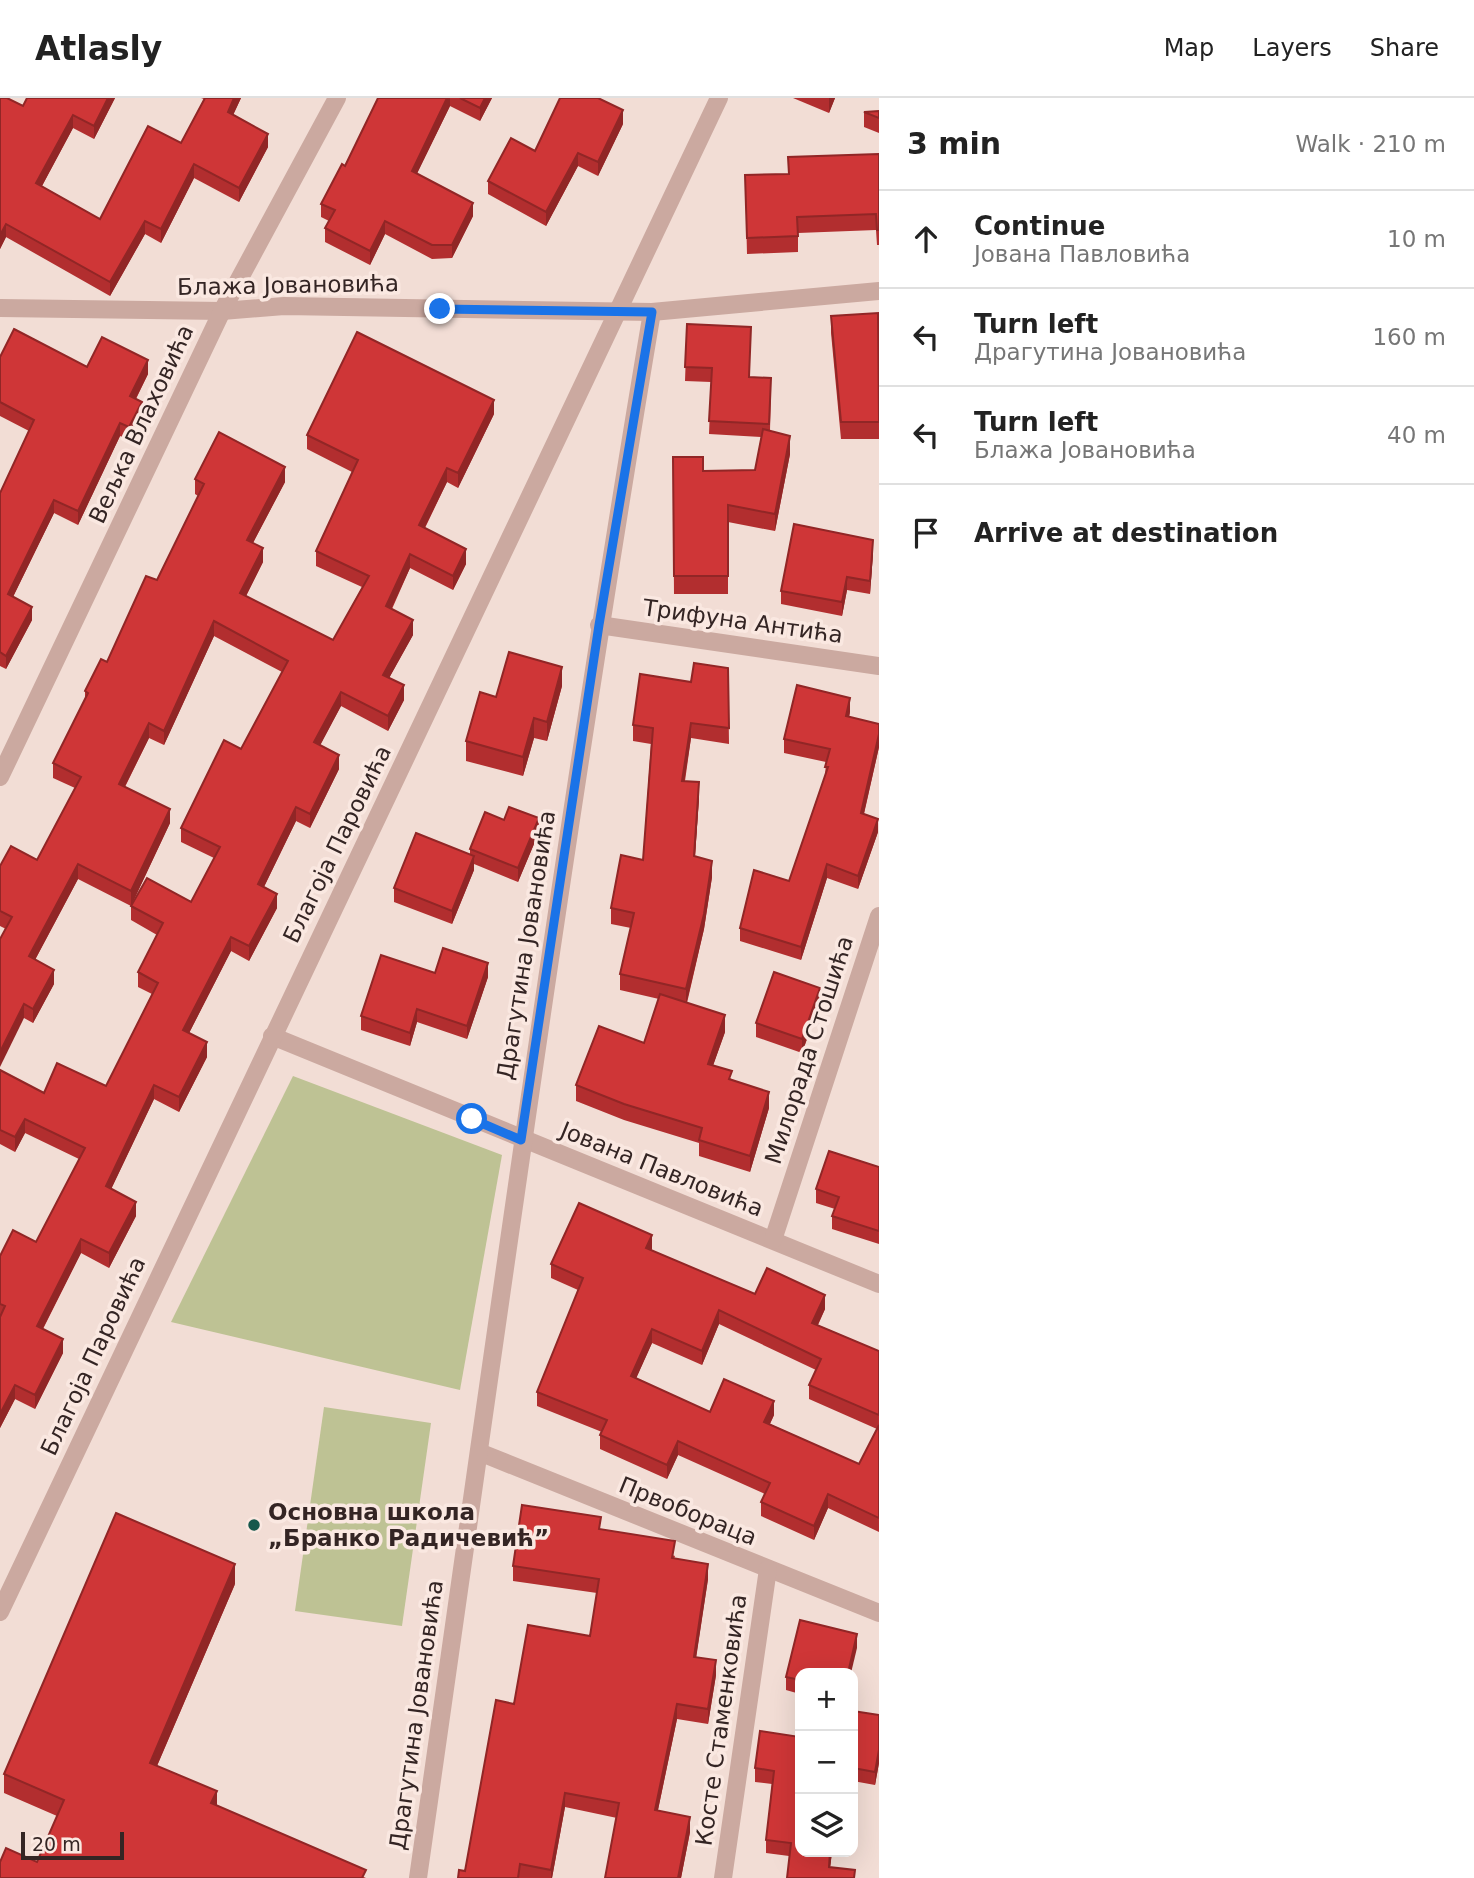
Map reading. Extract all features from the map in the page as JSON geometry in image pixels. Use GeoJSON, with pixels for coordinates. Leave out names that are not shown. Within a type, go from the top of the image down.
{"type":"FeatureCollection","features":[{"type":"Feature","properties":{"kind":"street","name":"Вељка Влаховића"},"geometry":{"type":"LineString","coordinates":[[0,777],[222,312],[337,98]]}},
{"type":"Feature","properties":{"kind":"street","name":"Благоја Паровића"},"geometry":{"type":"LineString","coordinates":[[0,1612],[719,98]]}},
{"type":"Feature","properties":{"kind":"street","name":"Блажа Јовановића"},"geometry":{"type":"LineString","coordinates":[[0,308],[222,312],[284,306],[652,312],[879,291]]}},
{"type":"Feature","properties":{"kind":"street","name":"Драгутина Јовановића"},"geometry":{"type":"LineString","coordinates":[[418,1878],[521,1140],[599,625],[652,312]]}},
{"type":"Feature","properties":{"kind":"street","name":"Трифуна Антића"},"geometry":{"type":"LineString","coordinates":[[599,625],[879,667]]}},
{"type":"Feature","properties":{"kind":"street","name":"Милорада Стошића"},"geometry":{"type":"LineString","coordinates":[[773,1240],[879,916]]}},
{"type":"Feature","properties":{"kind":"street","name":"Јована Павловића"},"geometry":{"type":"LineString","coordinates":[[272,1036],[879,1284]]}},
{"type":"Feature","properties":{"kind":"street","name":"Првобораца"},"geometry":{"type":"LineString","coordinates":[[479,1452],[879,1614]]}},
{"type":"Feature","properties":{"kind":"street","name":"Косте Стаменковића"},"geometry":{"type":"LineString","coordinates":[[723,1878],[768,1569]]}},
{"type":"Feature","properties":{"kind":"green space"},"geometry":{"type":"Polygon","coordinates":[[[293,1076],[502,1155],[460,1390],[171,1322],[293,1076]]]}},
{"type":"Feature","properties":{"kind":"green space"},"geometry":{"type":"Polygon","coordinates":[[[324,1407],[431,1423],[402,1626],[295,1611],[324,1407]]]}},
{"type":"Feature","properties":{"kind":"building"},"geometry":{"type":"Polygon","coordinates":[[[0,98],[7,98],[23,106],[27,98],[108,98],[94,126],[73,115],[36,183],[100,219],[148,126],[181,143],[205,98],[234,98],[228,112],[268,134],[239,188],[194,164],[161,229],[145,221],[110,282],[6,224],[0,235],[0,98]]]}},
{"type":"Feature","properties":{"kind":"building"},"geometry":{"type":"Polygon","coordinates":[[[378,98],[447,98],[412,171],[473,203],[452,245],[432,245],[385,221],[370,251],[325,228],[335,210],[321,204],[342,164],[345,166],[378,98]]]}},
{"type":"Feature","properties":{"kind":"building"},"geometry":{"type":"Polygon","coordinates":[[[460,98],[485,98],[480,108],[460,98]]]}},
{"type":"Feature","properties":{"kind":"building"},"geometry":{"type":"Polygon","coordinates":[[[560,98],[598,98],[623,110],[598,162],[578,153],[546,212],[488,181],[511,138],[535,151],[560,98]]]}},
{"type":"Feature","properties":{"kind":"building"},"geometry":{"type":"Polygon","coordinates":[[[879,111],[879,118],[864,112],[879,111]]]}},
{"type":"Feature","properties":{"kind":"building"},"geometry":{"type":"Polygon","coordinates":[[[879,154],[879,230],[876,214],[797,217],[798,236],[747,238],[745,175],[789,174],[788,157],[879,154]]]}},
{"type":"Feature","properties":{"kind":"building"},"geometry":{"type":"Polygon","coordinates":[[[878,313],[879,422],[841,422],[831,316],[878,313]]]}},
{"type":"Feature","properties":{"kind":"building"},"geometry":{"type":"Polygon","coordinates":[[[687,324],[751,327],[749,377],[771,378],[769,424],[709,421],[712,368],[685,367],[687,324]]]}},
{"type":"Feature","properties":{"kind":"building"},"geometry":{"type":"Polygon","coordinates":[[[14,329],[87,367],[102,337],[148,360],[130,396],[142,402],[129,427],[120,423],[78,511],[54,500],[8,594],[32,607],[6,656],[0,652],[0,493],[34,420],[0,402],[0,357],[14,329]]]}},
{"type":"Feature","properties":{"kind":"building"},"geometry":{"type":"Polygon","coordinates":[[[357,332],[494,400],[458,473],[447,468],[419,525],[466,549],[453,576],[410,554],[386,606],[413,620],[383,675],[404,685],[388,716],[341,692],[314,742],[339,755],[310,814],[296,807],[258,884],[277,894],[249,946],[231,937],[183,1030],[207,1042],[179,1097],[154,1085],[106,1186],[136,1202],[109,1253],[81,1239],[37,1326],[63,1339],[35,1395],[15,1385],[0,1414],[0,1317],[5,1306],[0,1304],[0,1256],[13,1230],[36,1242],[85,1148],[25,1119],[15,1137],[0,1130],[0,1070],[44,1093],[57,1063],[106,1086],[158,983],[138,972],[163,923],[131,906],[147,878],[191,902],[220,847],[181,828],[224,740],[241,749],[288,661],[214,621],[164,731],[149,723],[119,784],[170,809],[131,891],[78,864],[29,956],[54,970],[33,1009],[24,1004],[0,1052],[0,939],[12,917],[0,911],[0,866],[11,846],[37,860],[81,777],[53,763],[88,693],[85,691],[101,659],[107,662],[146,576],[157,580],[204,484],[195,479],[219,432],[285,467],[247,540],[263,548],[240,593],[333,640],[369,576],[316,551],[358,460],[307,435],[357,332]]]}},
{"type":"Feature","properties":{"kind":"building"},"geometry":{"type":"Polygon","coordinates":[[[763,429],[790,436],[775,514],[728,505],[728,576],[674,576],[673,457],[703,457],[703,471],[755,470],[763,429]]]}},
{"type":"Feature","properties":{"kind":"building"},"geometry":{"type":"Polygon","coordinates":[[[794,524],[873,540],[870,581],[847,577],[842,602],[781,591],[794,524]]]}},
{"type":"Feature","properties":{"kind":"building"},"geometry":{"type":"Polygon","coordinates":[[[509,652],[562,667],[547,722],[534,718],[523,757],[466,741],[480,692],[496,697],[509,652]]]}},
{"type":"Feature","properties":{"kind":"building"},"geometry":{"type":"Polygon","coordinates":[[[694,663],[728,668],[729,728],[691,723],[682,781],[699,782],[694,856],[712,861],[704,914],[686,989],[620,974],[634,913],[611,908],[621,855],[643,860],[653,728],[633,725],[640,674],[691,682],[694,663]]]}},
{"type":"Feature","properties":{"kind":"building"},"geometry":{"type":"Polygon","coordinates":[[[797,685],[850,698],[846,716],[879,724],[861,813],[878,819],[858,876],[827,864],[801,947],[740,928],[754,870],[789,881],[828,767],[825,767],[830,749],[784,739],[797,685]]]}},
{"type":"Feature","properties":{"kind":"building"},"geometry":{"type":"Polygon","coordinates":[[[509,807],[539,818],[518,868],[470,849],[485,812],[504,820],[509,807]]]}},
{"type":"Feature","properties":{"kind":"building"},"geometry":{"type":"Polygon","coordinates":[[[416,833],[474,856],[452,911],[394,888],[416,833]]]}},
{"type":"Feature","properties":{"kind":"building"},"geometry":{"type":"Polygon","coordinates":[[[443,948],[488,963],[467,1026],[417,1009],[410,1033],[361,1016],[381,955],[435,973],[443,948]]]}},
{"type":"Feature","properties":{"kind":"building"},"geometry":{"type":"Polygon","coordinates":[[[774,972],[820,988],[802,1039],[756,1023],[774,972]]]}},
{"type":"Feature","properties":{"kind":"building"},"geometry":{"type":"Polygon","coordinates":[[[660,994],[725,1015],[708,1064],[732,1071],[729,1079],[769,1092],[750,1156],[699,1140],[702,1128],[624,1104],[576,1085],[599,1026],[644,1043],[660,994]]]}},
{"type":"Feature","properties":{"kind":"building"},"geometry":{"type":"Polygon","coordinates":[[[829,1151],[879,1167],[879,1231],[832,1216],[839,1197],[816,1189],[829,1151]]]}},
{"type":"Feature","properties":{"kind":"building"},"geometry":{"type":"Polygon","coordinates":[[[579,1203],[652,1235],[646,1248],[755,1294],[767,1268],[825,1295],[812,1323],[879,1351],[879,1415],[809,1385],[821,1359],[719,1310],[702,1351],[652,1329],[631,1376],[710,1412],[724,1379],[774,1401],[764,1422],[859,1464],[879,1425],[879,1518],[828,1494],[814,1526],[761,1502],[770,1483],[678,1441],[667,1465],[600,1435],[607,1420],[537,1392],[583,1278],[551,1264],[579,1203]]]}},
{"type":"Feature","properties":{"kind":"building"},"geometry":{"type":"Polygon","coordinates":[[[522,1505],[601,1517],[599,1529],[675,1541],[672,1558],[708,1564],[694,1657],[716,1660],[708,1709],[677,1704],[655,1810],[690,1817],[678,1878],[605,1878],[619,1803],[565,1793],[551,1870],[520,1864],[518,1878],[458,1878],[459,1870],[465,1871],[496,1700],[514,1704],[528,1625],[590,1636],[599,1579],[513,1566],[522,1505]]]}},
{"type":"Feature","properties":{"kind":"building"},"geometry":{"type":"Polygon","coordinates":[[[116,1513],[235,1564],[150,1763],[217,1791],[211,1803],[366,1870],[362,1878],[0,1878],[0,1862],[6,1848],[37,1862],[64,1800],[4,1774],[116,1513]]]}},
{"type":"Feature","properties":{"kind":"building"},"geometry":{"type":"Polygon","coordinates":[[[800,1620],[857,1634],[849,1668],[795,1668],[795,1679],[786,1677],[800,1620]]]}},
{"type":"Feature","properties":{"kind":"building"},"geometry":{"type":"Polygon","coordinates":[[[858,1712],[879,1715],[879,1750],[875,1772],[858,1769],[858,1712]]]}},
{"type":"Feature","properties":{"kind":"building"},"geometry":{"type":"Polygon","coordinates":[[[760,1731],[795,1736],[795,1857],[830,1857],[829,1867],[855,1870],[854,1878],[787,1878],[791,1843],[766,1840],[774,1771],[755,1768],[760,1731]]]}},
{"type":"Feature","properties":{"kind":"place","name":"Основна школа „Бранко Радичевић”"},"geometry":{"type":"Point","coordinates":[254,1525]}},
{"type":"Feature","properties":{"kind":"route"},"geometry":{"type":"LineString","coordinates":[[440,309],[652,312],[599,625],[521,1140],[472,1119]]}}]}
